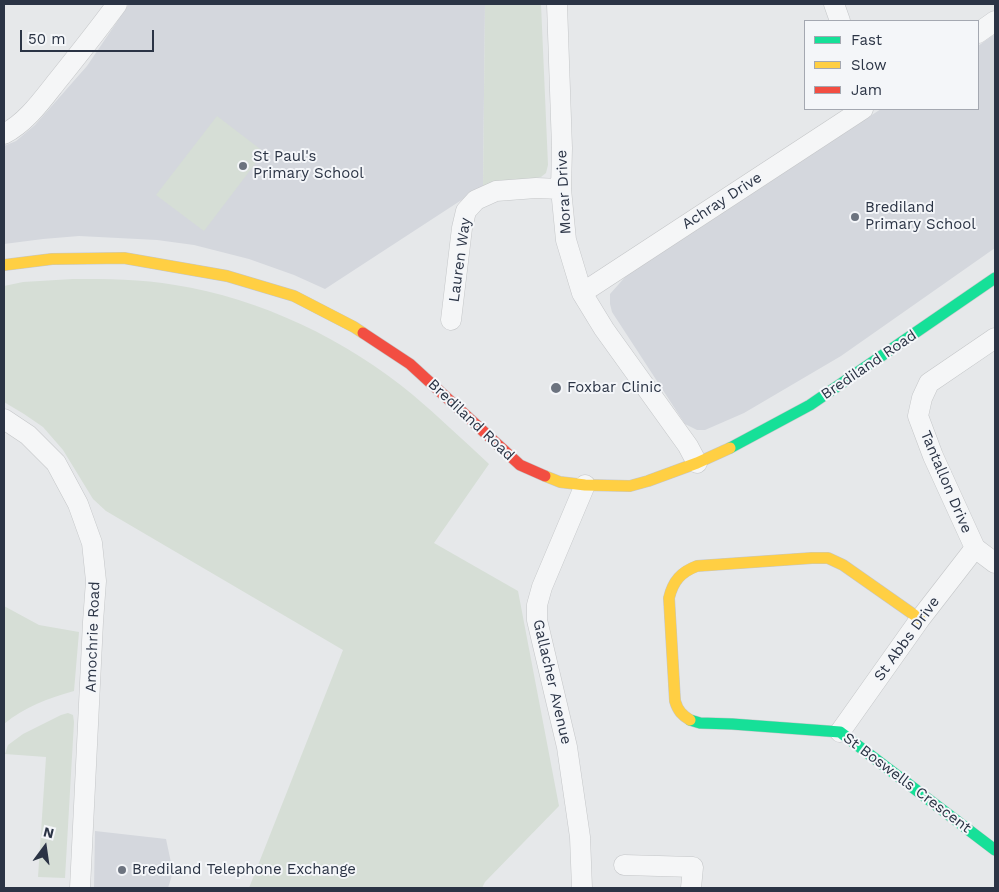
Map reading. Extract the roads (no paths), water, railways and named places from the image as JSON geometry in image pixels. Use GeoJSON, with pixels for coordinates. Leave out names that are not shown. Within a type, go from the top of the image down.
{"type":"FeatureCollection","features":[{"type":"Feature","properties":{"kind":"street"},"geometry":{"type":"LineString","coordinates":[[4,134],[22,122],[34,109],[94,35],[116,4]]}},
{"type":"Feature","properties":{"kind":"street","name":"Morar Drive"},"geometry":{"type":"LineString","coordinates":[[557,4],[562,148],[561,189],[566,240],[582,293],[604,329],[688,446],[697,463]]}},
{"type":"Feature","properties":{"kind":"street"},"geometry":{"type":"LineString","coordinates":[[834,4],[840,20]]}},
{"type":"Feature","properties":{"kind":"street"},"geometry":{"type":"LineString","coordinates":[[979,32],[995,21]]}},
{"type":"Feature","properties":{"kind":"street","name":"Achray Drive"},"geometry":{"type":"LineString","coordinates":[[582,293],[860,110]]}},
{"type":"Feature","properties":{"kind":"street","name":"Lauren Way"},"geometry":{"type":"LineString","coordinates":[[451,320],[462,228],[466,211],[476,200],[496,191],[536,188],[561,189]]}},
{"type":"Feature","properties":{"kind":"street","name":"Brediland Road"},"geometry":{"type":"LineString","coordinates":[[4,266],[52,259],[124,258],[227,276],[294,296],[354,327],[410,364],[520,465],[560,482],[585,485],[630,486],[697,463],[744,441],[810,405],[995,278]]}},
{"type":"Feature","properties":{"kind":"street","name":"Tantallon Drive"},"geometry":{"type":"LineString","coordinates":[[995,338],[929,383],[922,398],[918,416],[933,456],[975,548],[995,563]]}},
{"type":"Feature","properties":{"kind":"street","name":"Amochrie Road"},"geometry":{"type":"LineString","coordinates":[[4,419],[28,435],[56,464],[78,504],[92,543],[96,581],[80,888]]}},
{"type":"Feature","properties":{"kind":"street","name":"Gallacher Avenue"},"geometry":{"type":"LineString","coordinates":[[582,888],[580,836],[567,747],[537,620],[537,605],[542,587],[585,485]]}},
{"type":"Feature","properties":{"kind":"street","name":"St Abbs Drive"},"geometry":{"type":"LineString","coordinates":[[840,732],[920,619],[975,548]]}},
{"type":"Feature","properties":{"kind":"street","name":"St Boswells Crescent"},"geometry":{"type":"LineString","coordinates":[[920,619],[843,565],[828,558],[697,566],[686,570],[678,577],[672,587],[669,598],[677,708],[682,715],[691,721],[700,723],[840,732],[995,850]]}},
{"type":"Feature","properties":{"kind":"street"},"geometry":{"type":"LineString","coordinates":[[624,865],[693,867],[691,888]]}},
{"type":"Feature","properties":{"kind":"place","name":"St Paul's Primary School"},"geometry":{"type":"Point","coordinates":[243,166]}},
{"type":"Feature","properties":{"kind":"place","name":"Brediland Primary School"},"geometry":{"type":"Point","coordinates":[855,217]}},
{"type":"Feature","properties":{"kind":"place","name":"Foxbar Clinic"},"geometry":{"type":"Point","coordinates":[556,388]}},
{"type":"Feature","properties":{"kind":"place","name":"Brediland Telephone Exchange"},"geometry":{"type":"Point","coordinates":[122,870]}}]}
